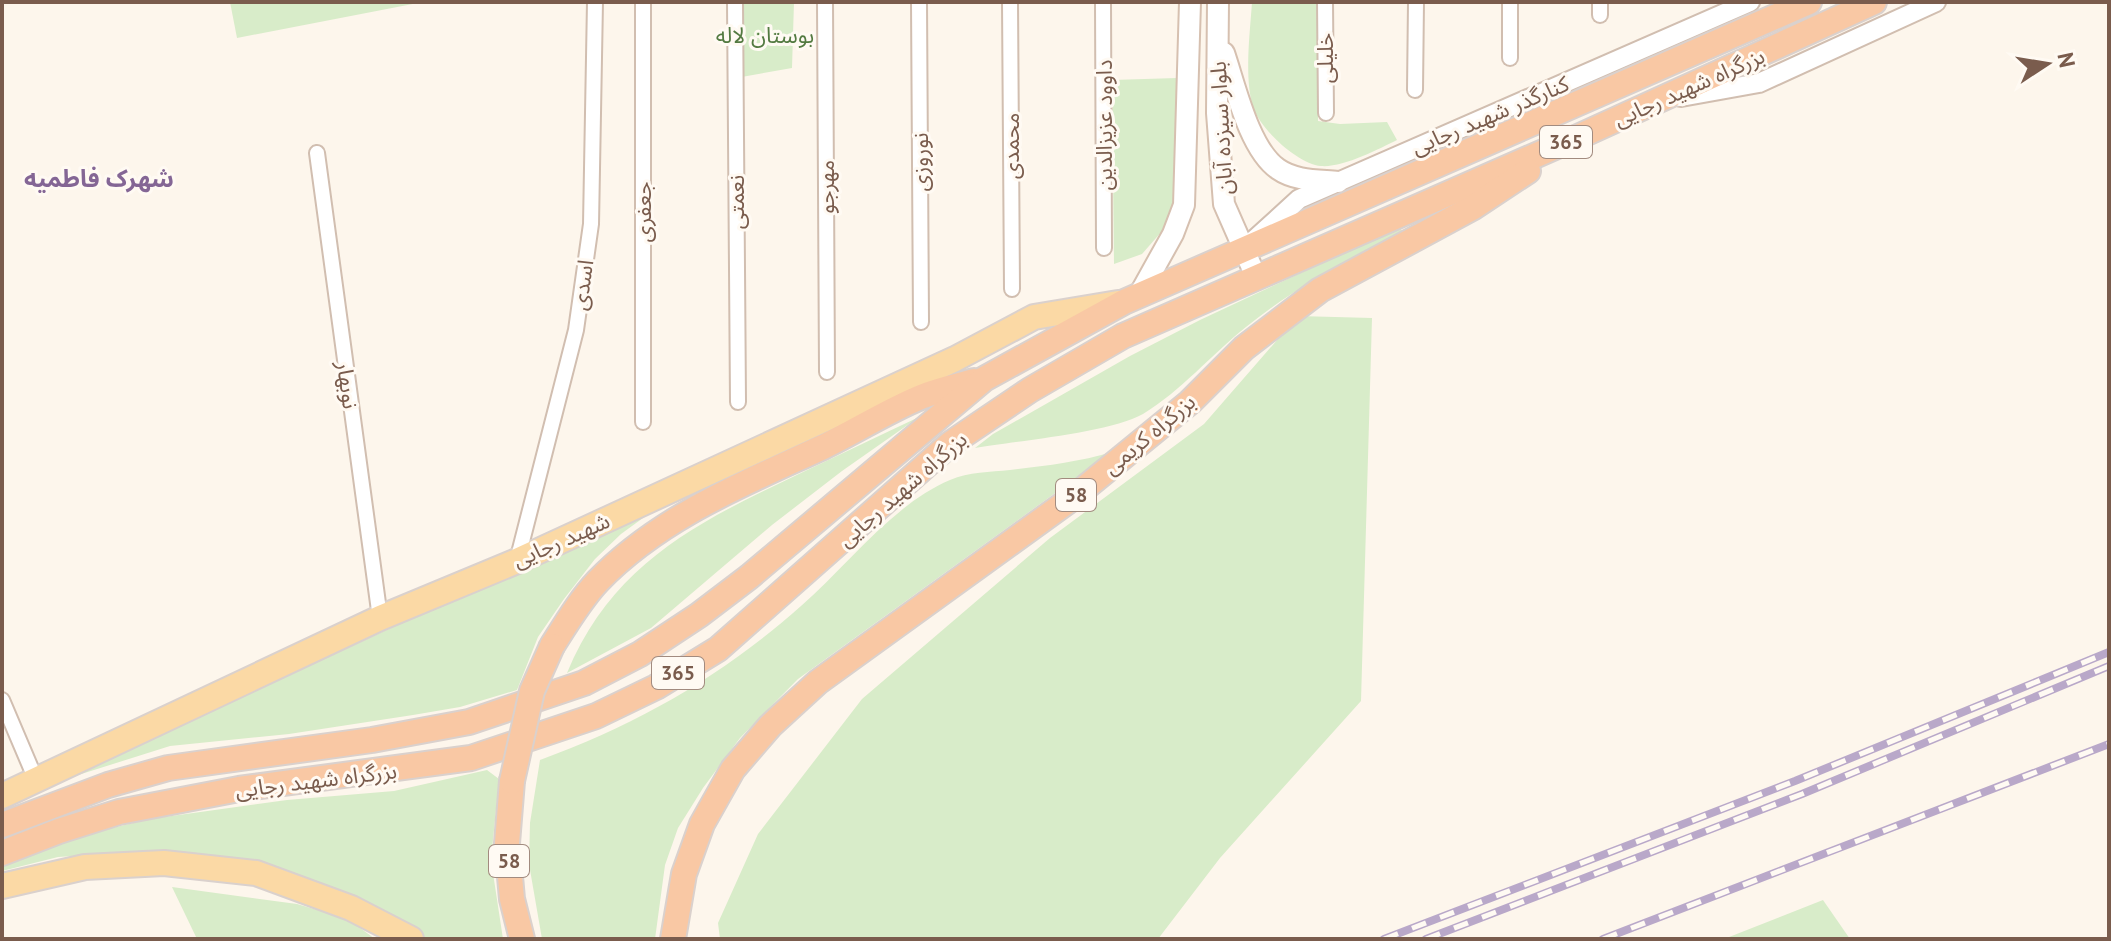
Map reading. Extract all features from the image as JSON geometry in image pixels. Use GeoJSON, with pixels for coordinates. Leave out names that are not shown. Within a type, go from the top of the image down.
{"type":"FeatureCollection","features":[{"type":"Feature","properties":{"kind":"highway","name":"بزرگراه شهید رجایی"},"geometry":{"type":"LineString","coordinates":[[2,825],[108,785],[168,768],[372,740],[469,722],[584,683],[640,654],[749,577],[984,379],[1132,298],[1809,2]]}},
{"type":"Feature","properties":{"kind":"highway","name":"بزرگراه شهید رجایی"},"geometry":{"type":"LineString","coordinates":[[2,853],[119,812],[239,789],[471,758],[596,716],[656,687],[718,649],[950,444],[1030,390],[1123,336],[1580,136],[1874,2]]}},
{"type":"Feature","properties":{"kind":"highway","name":"بزرگراه کریمی"},"geometry":{"type":"LineString","coordinates":[[673,939],[684,874],[702,824],[733,769],[770,726],[818,682],[1075,496],[1190,402],[1244,348],[1320,290],[1472,208],[1580,136]]}},
{"type":"Feature","properties":{"kind":"highway","name":"58"},"geometry":{"type":"LineString","coordinates":[[522,939],[512,899],[507,843],[512,781],[532,691],[552,646],[596,583],[625,555],[665,525],[721,494],[922,396],[984,379]]}},
{"type":"Feature","properties":{"kind":"main road","name":"بلوار سیزده آبان"},"geometry":{"type":"LineString","coordinates":[[1132,298],[1173,234],[1184,205],[1190,2]]}},
{"type":"Feature","properties":{"kind":"main road","name":"بلوار سیزده آبان"},"geometry":{"type":"LineString","coordinates":[[1218,2],[1217,113],[1224,204],[1257,279]]}},
{"type":"Feature","properties":{"kind":"main road"},"geometry":{"type":"LineString","coordinates":[[1218,36],[1260,150],[1278,169],[1305,179],[1338,182]]}},
{"type":"Feature","properties":{"kind":"main road"},"geometry":{"type":"LineString","coordinates":[[1185,177],[1194,190],[1201,192],[1213,189],[1222,171]]}},
{"type":"Feature","properties":{"kind":"main road","name":"شهید رجایی"},"geometry":{"type":"LineString","coordinates":[[2,796],[380,618],[517,561],[955,359],[1034,317],[1132,298]]}},
{"type":"Feature","properties":{"kind":"main road"},"geometry":{"type":"LineString","coordinates":[[2,886],[101,866],[164,863],[256,873],[351,908],[411,939]]}},
{"type":"Feature","properties":{"kind":"street","name":"اسدی"},"geometry":{"type":"LineString","coordinates":[[517,561],[576,330],[591,224],[595,2]]}},
{"type":"Feature","properties":{"kind":"street","name":"جعفری"},"geometry":{"type":"LineString","coordinates":[[643,2],[643,422]]}},
{"type":"Feature","properties":{"kind":"street","name":"نعمتی"},"geometry":{"type":"LineString","coordinates":[[735,2],[738,402]]}},
{"type":"Feature","properties":{"kind":"street","name":"مهرجو"},"geometry":{"type":"LineString","coordinates":[[825,2],[827,372]]}},
{"type":"Feature","properties":{"kind":"street","name":"نوروزی"},"geometry":{"type":"LineString","coordinates":[[919,2],[921,322]]}},
{"type":"Feature","properties":{"kind":"street","name":"محمدی"},"geometry":{"type":"LineString","coordinates":[[1010,2],[1012,289]]}},
{"type":"Feature","properties":{"kind":"street","name":"داوود عزیزالدین"},"geometry":{"type":"LineString","coordinates":[[1103,2],[1104,248]]}},
{"type":"Feature","properties":{"kind":"street","name":"خلیلی"},"geometry":{"type":"LineString","coordinates":[[1325,2],[1326,113]]}},
{"type":"Feature","properties":{"kind":"street"},"geometry":{"type":"LineString","coordinates":[[1415,90],[1416,2]]}},
{"type":"Feature","properties":{"kind":"street"},"geometry":{"type":"LineString","coordinates":[[1510,2],[1510,58]]}},
{"type":"Feature","properties":{"kind":"street","name":"کنارگذر شهید رجایی"},"geometry":{"type":"LineString","coordinates":[[1244,249],[1299,199],[1750,2]]}},
{"type":"Feature","properties":{"kind":"street"},"geometry":{"type":"LineString","coordinates":[[1658,101],[1759,83],[1936,2]]}},
{"type":"Feature","properties":{"kind":"street","name":"نوبهار"},"geometry":{"type":"LineString","coordinates":[[317,153],[380,618]]}},
{"type":"Feature","properties":{"kind":"street"},"geometry":{"type":"LineString","coordinates":[[2,700],[36,780]]}},
{"type":"Feature","properties":{"kind":"green space"},"geometry":{"type":"Polygon","coordinates":[[[230,2],[423,2],[237,38],[230,2]]]}},
{"type":"Feature","properties":{"kind":"green space","name":"بوستان لاله"},"geometry":{"type":"Polygon","coordinates":[[[736,2],[794,2],[792,68],[736,78],[736,2]]]}},
{"type":"Feature","properties":{"kind":"green space"},"geometry":{"type":"Polygon","coordinates":[[[1252,2],[1318,2],[1318,121],[1340,124],[1387,122],[1397,140],[1360,157],[1330,166],[1312,164],[1281,144],[1257,116],[1250,95],[1248,55],[1252,2]]]}},
{"type":"Feature","properties":{"kind":"green space"},"geometry":{"type":"Polygon","coordinates":[[[1177,78],[1177,187],[1170,222],[1142,254],[1114,264],[1112,80],[1177,78]]]}},
{"type":"Feature","properties":{"kind":"green space"},"geometry":{"type":"Polygon","coordinates":[[[1399,227],[1403,232],[1322,275],[1264,313],[1170,395],[1143,414],[1128,421],[1086,431],[975,448],[993,434],[1130,356],[1399,227]]]}},
{"type":"Feature","properties":{"kind":"green space"},"geometry":{"type":"Polygon","coordinates":[[[1298,316],[1372,318],[1361,701],[1220,858],[1158,939],[720,939],[718,923],[758,834],[862,699],[1050,538],[1204,424],[1298,316]]]}},
{"type":"Feature","properties":{"kind":"green space"},"geometry":{"type":"Polygon","coordinates":[[[919,417],[772,525],[651,628],[567,673],[586,635],[609,602],[664,549],[729,508],[919,417]]]}},
{"type":"Feature","properties":{"kind":"green space"},"geometry":{"type":"Polygon","coordinates":[[[1112,452],[798,679],[740,738],[678,828],[665,865],[655,939],[542,939],[529,864],[530,823],[540,760],[612,730],[710,676],[801,606],[871,537],[929,491],[965,475],[1061,463],[1112,452]]]}},
{"type":"Feature","properties":{"kind":"green space"},"geometry":{"type":"Polygon","coordinates":[[[665,502],[621,534],[595,559],[538,637],[517,690],[460,707],[413,715],[289,734],[170,746],[56,782],[665,502]]]}},
{"type":"Feature","properties":{"kind":"green space"},"geometry":{"type":"Polygon","coordinates":[[[487,770],[499,779],[491,860],[503,939],[428,939],[391,916],[170,855],[119,853],[58,857],[2,871],[2,861],[49,843],[150,819],[287,800],[394,791],[487,770]]]}},
{"type":"Feature","properties":{"kind":"green space"},"geometry":{"type":"Polygon","coordinates":[[[172,887],[297,904],[348,919],[375,939],[197,939],[172,887]]]}},
{"type":"Feature","properties":{"kind":"green space"},"geometry":{"type":"Polygon","coordinates":[[[1823,900],[1850,939],[1724,939],[1823,900]]]}},
{"type":"Feature","properties":{"kind":"railway"},"geometry":{"type":"LineString","coordinates":[[1384,939],[1795,781],[2109,652]]}},
{"type":"Feature","properties":{"kind":"railway"},"geometry":{"type":"LineString","coordinates":[[1426,939],[1802,794],[2109,666]]}},
{"type":"Feature","properties":{"kind":"railway"},"geometry":{"type":"LineString","coordinates":[[1603,939],[2109,744]]}},
{"type":"Feature","properties":{"kind":"district","name":"شهرک فاطمیه"},"geometry":{"type":"Point","coordinates":[99,178]}}]}
